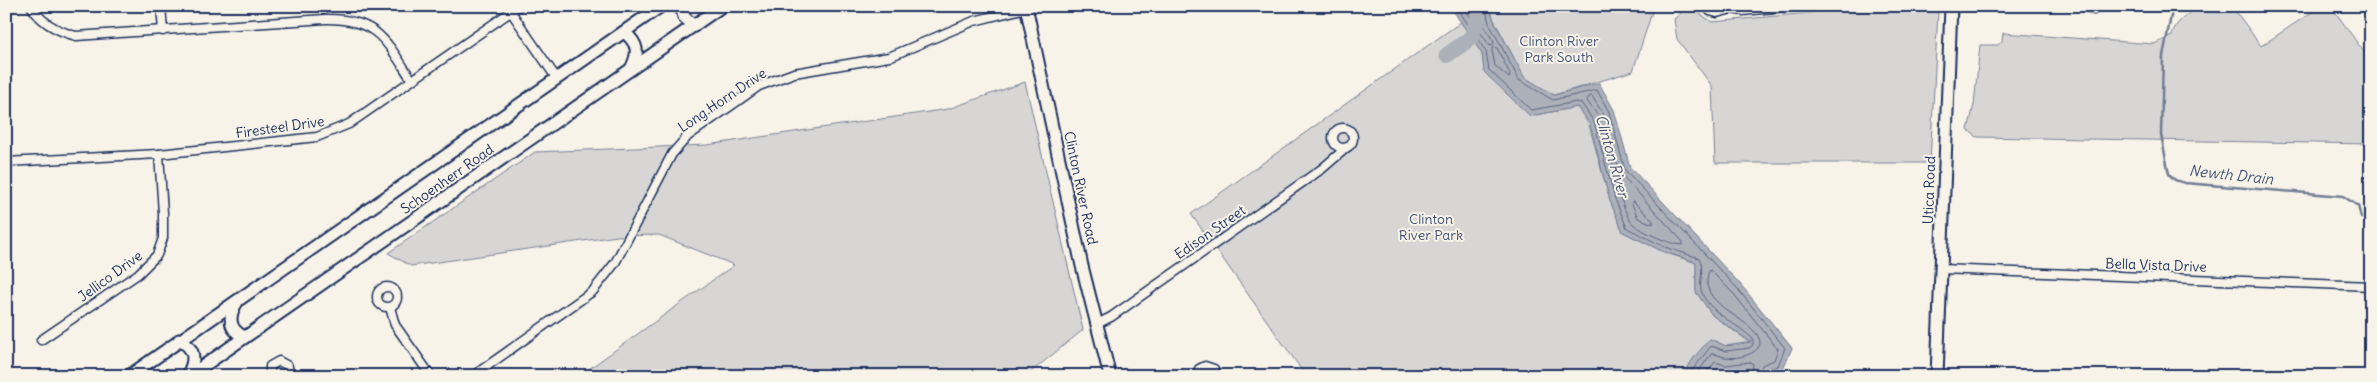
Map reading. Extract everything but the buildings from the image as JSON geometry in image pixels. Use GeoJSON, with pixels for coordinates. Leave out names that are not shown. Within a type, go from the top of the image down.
{"type":"FeatureCollection","features":[{"type":"Feature","properties":{"kind":"main road","name":"Schoenherr Road"},"geometry":{"type":"LineString","coordinates":[[129,376],[661,6]]}},
{"type":"Feature","properties":{"kind":"main road"},"geometry":{"type":"LineString","coordinates":[[681,6],[684,17],[694,26]]}},
{"type":"Feature","properties":{"kind":"main road","name":"Schoenherr Road"},"geometry":{"type":"LineString","coordinates":[[188,376],[722,6]]}},
{"type":"Feature","properties":{"kind":"main road","name":"Utica Road"},"geometry":{"type":"LineString","coordinates":[[1937,376],[1951,6]]}},
{"type":"Feature","properties":{"kind":"main road","name":"Clinton River Road"},"geometry":{"type":"LineString","coordinates":[[1026,7],[1080,257],[1110,376]]}},
{"type":"Feature","properties":{"kind":"main road"},"geometry":{"type":"LineString","coordinates":[[624,32],[631,38],[637,48],[636,60],[630,70]]}},
{"type":"Feature","properties":{"kind":"main road"},"geometry":{"type":"LineString","coordinates":[[238,300],[230,315],[230,320],[236,332],[245,337]]}},
{"type":"Feature","properties":{"kind":"main road"},"geometry":{"type":"LineString","coordinates":[[179,340],[189,346],[194,357],[188,376]]}},
{"type":"Feature","properties":{"kind":"street"},"geometry":{"type":"LineString","coordinates":[[32,6],[41,19],[51,26],[76,36],[325,19],[357,21],[382,37],[412,80]]}},
{"type":"Feature","properties":{"kind":"street"},"geometry":{"type":"LineString","coordinates":[[161,6],[163,31]]}},
{"type":"Feature","properties":{"kind":"street","name":"Firesteel Drive"},"geometry":{"type":"LineString","coordinates":[[6,162],[159,154],[318,137],[350,124],[509,9],[519,6]]}},
{"type":"Feature","properties":{"kind":"street"},"geometry":{"type":"LineString","coordinates":[[1706,6],[1713,12],[1727,8],[1743,11],[1796,6]]}},
{"type":"Feature","properties":{"kind":"street"},"geometry":{"type":"LineString","coordinates":[[2084,6],[2091,10],[2100,6]]}},
{"type":"Feature","properties":{"kind":"street","name":"Long Horn Drive"},"geometry":{"type":"LineString","coordinates":[[473,376],[594,291],[615,263],[672,154],[688,136],[759,86],[794,72],[889,57],[974,21],[1026,7]]}},
{"type":"Feature","properties":{"kind":"street"},"geometry":{"type":"LineString","coordinates":[[509,9],[557,79]]}},
{"type":"Feature","properties":{"kind":"street"},"geometry":{"type":"LineString","coordinates":[[1334,144],[1339,148],[1346,148],[1352,144],[1353,137],[1350,131],[1344,128],[1338,129],[1333,134],[1334,157]]}},
{"type":"Feature","properties":{"kind":"street","name":"Edison Street"},"geometry":{"type":"LineString","coordinates":[[1097,324],[1111,317],[1152,289],[1323,168],[1346,148]]}},
{"type":"Feature","properties":{"kind":"street","name":"Jellico Drive"},"geometry":{"type":"LineString","coordinates":[[41,340],[138,274],[157,255],[163,238],[159,154]]}},
{"type":"Feature","properties":{"kind":"street","name":"Bella Vista Drive"},"geometry":{"type":"LineString","coordinates":[[1941,269],[2371,286]]}},
{"type":"Feature","properties":{"kind":"street"},"geometry":{"type":"LineString","coordinates":[[390,307],[395,325],[431,376]]}},
{"type":"Feature","properties":{"kind":"street"},"geometry":{"type":"LineString","coordinates":[[270,376],[270,366],[278,361],[288,366],[288,376]]}},
{"type":"Feature","properties":{"kind":"street"},"geometry":{"type":"LineString","coordinates":[[1196,376],[1199,368],[1205,366],[1214,369],[1217,376]]}},
{"type":"Feature","properties":{"kind":"green space","name":"Clinton River Park South"},"geometry":{"type":"Polygon","coordinates":[[[1489,6],[1654,6],[1633,71],[1554,95],[1524,77],[1494,20],[1489,6]]]}},
{"type":"Feature","properties":{"kind":"green space"},"geometry":{"type":"Polygon","coordinates":[[[1689,6],[1712,22],[1884,6],[1933,6],[1938,12],[1930,163],[1715,163],[1712,86],[1677,39],[1674,19],[1689,6]]]}},
{"type":"Feature","properties":{"kind":"green space"},"geometry":{"type":"Polygon","coordinates":[[[2198,6],[2215,6],[2219,13],[2232,6],[2261,46],[2321,6],[2331,6],[2371,62],[2371,144],[1977,137],[1968,130],[1974,105],[1980,45],[1998,45],[2002,41],[2003,33],[2154,44],[2172,36],[2178,23],[2198,6]]]}},
{"type":"Feature","properties":{"kind":"green space","name":"Clinton River Park"},"geometry":{"type":"Polygon","coordinates":[[[1461,22],[1482,54],[1485,72],[1531,116],[1577,107],[1589,125],[1610,201],[1623,232],[1664,252],[1696,263],[1696,292],[1713,316],[1751,343],[1726,346],[1710,339],[1682,376],[1306,376],[1191,214],[1461,22]]]}},
{"type":"Feature","properties":{"kind":"green space"},"geometry":{"type":"Polygon","coordinates":[[[1025,82],[1083,330],[1026,376],[579,376],[734,265],[659,235],[617,236],[411,266],[388,253],[535,152],[707,145],[948,109],[1025,82]]]}},
{"type":"Feature","properties":{"kind":"water","name":"Clinton River"},"geometry":{"type":"Polygon","coordinates":[[[1450,6],[1489,6],[1494,21],[1524,77],[1554,95],[1599,83],[1614,110],[1630,167],[1741,285],[1792,348],[1782,371],[1757,376],[1682,376],[1695,356],[1710,339],[1726,346],[1751,342],[1713,316],[1696,292],[1696,262],[1664,252],[1623,232],[1610,201],[1590,124],[1578,107],[1530,116],[1484,72],[1482,54],[1450,6]]]}},
{"type":"Feature","properties":{"kind":"waterway","name":"Newth Drain"},"geometry":{"type":"LineString","coordinates":[[2173,6],[2163,56],[2161,135],[2169,174],[2175,180],[2185,183],[2343,196],[2358,206],[2361,217]]}},
{"type":"Feature","properties":{"kind":"waterway"},"geometry":{"type":"LineString","coordinates":[[1447,55],[1471,38],[1478,18]]}}]}
